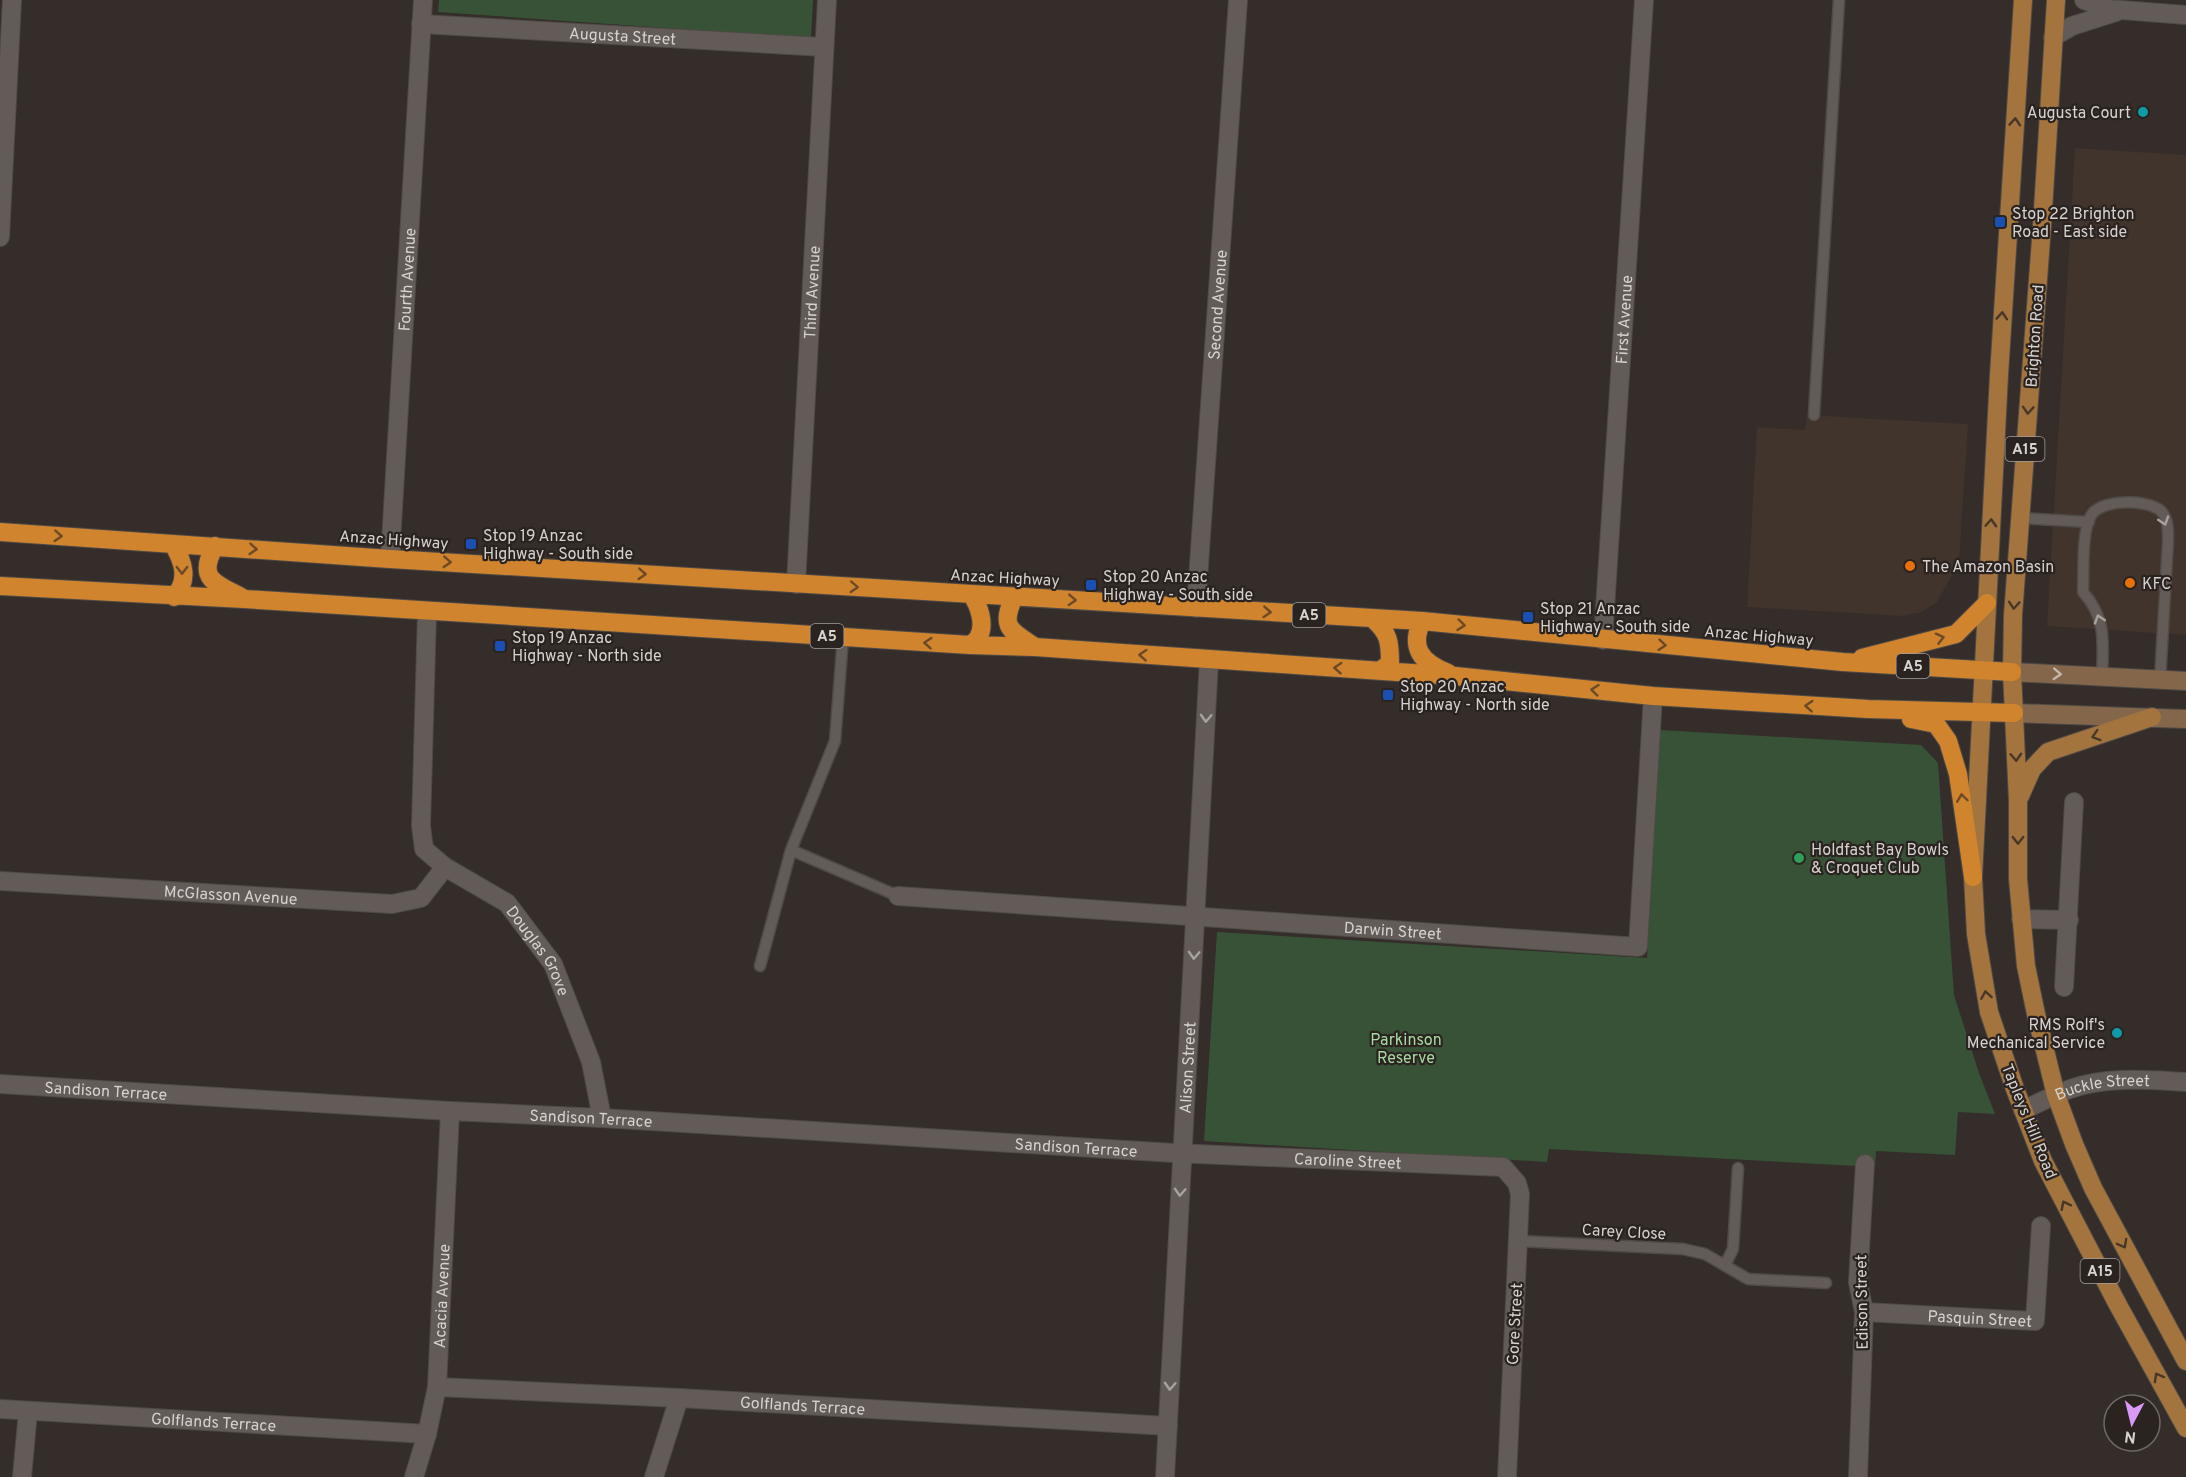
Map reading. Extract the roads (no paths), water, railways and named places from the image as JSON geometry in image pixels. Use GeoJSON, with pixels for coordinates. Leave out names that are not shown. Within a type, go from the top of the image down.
{"type":"FeatureCollection","features":[{"type":"Feature","properties":{"kind":"highway","name":"Anzac Highway"},"geometry":{"type":"LineString","coordinates":[[0,532],[390,559],[1422,621],[1843,662],[2012,672]]}},
{"type":"Feature","properties":{"kind":"highway"},"geometry":{"type":"LineString","coordinates":[[173,544],[183,561],[183,576],[179,591],[174,597]]}},
{"type":"Feature","properties":{"kind":"highway"},"geometry":{"type":"LineString","coordinates":[[215,546],[207,559],[206,568],[211,580],[244,599]]}},
{"type":"Feature","properties":{"kind":"highway","name":"A5"},"geometry":{"type":"LineString","coordinates":[[0,586],[244,599],[970,645],[1035,647],[1381,670],[1653,696],[1868,709],[2014,713]]}},
{"type":"Feature","properties":{"kind":"highway"},"geometry":{"type":"LineString","coordinates":[[970,645],[978,638],[980,624],[979,605],[971,594]]}},
{"type":"Feature","properties":{"kind":"highway"},"geometry":{"type":"LineString","coordinates":[[1014,597],[1007,621],[1010,630],[1035,647]]}},
{"type":"Feature","properties":{"kind":"highway"},"geometry":{"type":"LineString","coordinates":[[1843,662],[1956,634],[1988,603]]}},
{"type":"Feature","properties":{"kind":"highway"},"geometry":{"type":"LineString","coordinates":[[1373,619],[1385,630],[1390,647],[1390,663],[1381,670]]}},
{"type":"Feature","properties":{"kind":"highway"},"geometry":{"type":"LineString","coordinates":[[1422,621],[1416,633],[1416,644],[1422,657],[1433,667],[1455,676]]}},
{"type":"Feature","properties":{"kind":"highway"},"geometry":{"type":"LineString","coordinates":[[1868,709],[1936,724],[1948,741],[1958,774],[1973,877]]}},
{"type":"Feature","properties":{"kind":"main road","name":"Brighton Road"},"geometry":{"type":"LineString","coordinates":[[1984,670],[1998,375],[2023,0]]}},
{"type":"Feature","properties":{"kind":"main road","name":"Brighton Road"},"geometry":{"type":"LineString","coordinates":[[2012,672],[2013,615],[2056,0]]}},
{"type":"Feature","properties":{"kind":"main road","name":"A15"},"geometry":{"type":"LineString","coordinates":[[1982,712],[1984,670]]}},
{"type":"Feature","properties":{"kind":"main road","name":"A15"},"geometry":{"type":"LineString","coordinates":[[2012,672],[2014,713]]}},
{"type":"Feature","properties":{"kind":"main road","name":"Tapleys Hill Road"},"geometry":{"type":"LineString","coordinates":[[1982,712],[1973,877],[1976,934],[1989,1012],[2043,1161],[2118,1305],[2186,1428]]}},
{"type":"Feature","properties":{"kind":"main road","name":"Tapleys Hill Road"},"geometry":{"type":"LineString","coordinates":[[2014,713],[2018,801],[2018,879],[2026,966],[2056,1095],[2093,1188],[2186,1360]]}},
{"type":"Feature","properties":{"kind":"main road"},"geometry":{"type":"LineString","coordinates":[[2018,801],[2032,769],[2048,752],[2152,717]]}},
{"type":"Feature","properties":{"kind":"street"},"geometry":{"type":"LineString","coordinates":[[0,237],[12,0]]}},
{"type":"Feature","properties":{"kind":"street","name":"Fourth Avenue"},"geometry":{"type":"LineString","coordinates":[[390,559],[423,0]]}},
{"type":"Feature","properties":{"kind":"street","name":"Third Avenue"},"geometry":{"type":"LineString","coordinates":[[796,584],[827,0]]}},
{"type":"Feature","properties":{"kind":"street","name":"Second Avenue"},"geometry":{"type":"LineString","coordinates":[[1196,608],[1238,0]]}},
{"type":"Feature","properties":{"kind":"street","name":"First Avenue"},"geometry":{"type":"LineString","coordinates":[[1604,640],[1644,0]]}},
{"type":"Feature","properties":{"kind":"street"},"geometry":{"type":"LineString","coordinates":[[2084,0],[2109,9],[2186,15]]}},
{"type":"Feature","properties":{"kind":"street"},"geometry":{"type":"LineString","coordinates":[[2053,36],[2096,17],[2113,12],[2133,11]]}},
{"type":"Feature","properties":{"kind":"street","name":"Augusta Street"},"geometry":{"type":"LineString","coordinates":[[422,24],[824,47]]}},
{"type":"Feature","properties":{"kind":"street","name":"Douglas Grove"},"geometry":{"type":"LineString","coordinates":[[427,612],[421,825],[424,849],[445,867],[507,903],[553,964],[591,1062],[602,1118]]}},
{"type":"Feature","properties":{"kind":"street","name":"Alison Street"},"geometry":{"type":"LineString","coordinates":[[1165,1477],[1209,660]]}},
{"type":"Feature","properties":{"kind":"street","name":"Anzac Highway"},"geometry":{"type":"LineString","coordinates":[[2012,672],[2186,681]]}},
{"type":"Feature","properties":{"kind":"street","name":"Darwin Street"},"geometry":{"type":"LineString","coordinates":[[898,896],[1638,947],[1653,696]]}},
{"type":"Feature","properties":{"kind":"street"},"geometry":{"type":"LineString","coordinates":[[2014,713],[2186,719]]}},
{"type":"Feature","properties":{"kind":"street"},"geometry":{"type":"LineString","coordinates":[[2064,987],[2074,802]]}},
{"type":"Feature","properties":{"kind":"street","name":"McGlasson Avenue"},"geometry":{"type":"LineString","coordinates":[[0,881],[392,904],[421,897],[445,867]]}},
{"type":"Feature","properties":{"kind":"street"},"geometry":{"type":"LineString","coordinates":[[2021,918],[2069,920]]}},
{"type":"Feature","properties":{"kind":"street","name":"Buckle Street"},"geometry":{"type":"LineString","coordinates":[[2024,1110],[2072,1088],[2127,1079],[2186,1082]]}},
{"type":"Feature","properties":{"kind":"street","name":"Sandison Terrace"},"geometry":{"type":"LineString","coordinates":[[0,1084],[1182,1153]]}},
{"type":"Feature","properties":{"kind":"street","name":"Acacia Avenue"},"geometry":{"type":"LineString","coordinates":[[414,1477],[427,1434],[437,1387],[450,1111]]}},
{"type":"Feature","properties":{"kind":"street","name":"Caroline Street"},"geometry":{"type":"LineString","coordinates":[[1182,1153],[1503,1167],[1510,1173]]}},
{"type":"Feature","properties":{"kind":"street","name":"Edison Street"},"geometry":{"type":"LineString","coordinates":[[1858,1477],[1864,1312],[1858,1282],[1865,1164]]}},
{"type":"Feature","properties":{"kind":"street","name":"Gore Street"},"geometry":{"type":"LineString","coordinates":[[1506,1477],[1520,1194],[1510,1173]]}},
{"type":"Feature","properties":{"kind":"street","name":"Pasquin Street"},"geometry":{"type":"LineString","coordinates":[[1864,1312],[2035,1321],[2041,1226]]}},
{"type":"Feature","properties":{"kind":"street","name":"Golflands Terrace"},"geometry":{"type":"LineString","coordinates":[[437,1387],[679,1398],[1168,1426]]}},
{"type":"Feature","properties":{"kind":"street"},"geometry":{"type":"LineString","coordinates":[[654,1477],[679,1398]]}},
{"type":"Feature","properties":{"kind":"street","name":"Golflands Terrace"},"geometry":{"type":"LineString","coordinates":[[0,1409],[427,1434]]}},
{"type":"Feature","properties":{"kind":"street"},"geometry":{"type":"LineString","coordinates":[[22,1477],[28,1411]]}},
{"type":"Feature","properties":{"kind":"lane"},"geometry":{"type":"LineString","coordinates":[[1814,415],[1839,0]]}},
{"type":"Feature","properties":{"kind":"lane"},"geometry":{"type":"LineString","coordinates":[[2102,677],[2103,635],[2099,616],[2083,592],[2086,530],[2092,515],[2099,508],[2118,502],[2153,507],[2162,512],[2167,522],[2168,542],[2160,680]]}},
{"type":"Feature","properties":{"kind":"lane"},"geometry":{"type":"LineString","coordinates":[[2020,518],[2089,522]]}},
{"type":"Feature","properties":{"kind":"lane"},"geometry":{"type":"LineString","coordinates":[[760,966],[791,850],[835,741],[843,637]]}},
{"type":"Feature","properties":{"kind":"lane"},"geometry":{"type":"LineString","coordinates":[[791,850],[898,896]]}},
{"type":"Feature","properties":{"kind":"lane"},"geometry":{"type":"LineString","coordinates":[[1725,1265],[1733,1249],[1738,1168]]}},
{"type":"Feature","properties":{"kind":"lane","name":"Carey Close"},"geometry":{"type":"LineString","coordinates":[[1518,1241],[1683,1249],[1705,1254],[1748,1279],[1826,1284]]}},
{"type":"Feature","properties":{"kind":"place","name":"Augusta Court"},"geometry":{"type":"Point","coordinates":[2143,112]}},
{"type":"Feature","properties":{"kind":"place","name":"Stop 22 Brighton Road - East side"},"geometry":{"type":"Point","coordinates":[2000,222]}},
{"type":"Feature","properties":{"kind":"place","name":"Stop 19 Anzac Highway - South side"},"geometry":{"type":"Point","coordinates":[471,544]}},
{"type":"Feature","properties":{"kind":"place","name":"The Amazon Basin"},"geometry":{"type":"Point","coordinates":[1910,566]}},
{"type":"Feature","properties":{"kind":"place","name":"KFC"},"geometry":{"type":"Point","coordinates":[2130,583]}},
{"type":"Feature","properties":{"kind":"place","name":"Stop 20 Anzac Highway - South side"},"geometry":{"type":"Point","coordinates":[1091,585]}},
{"type":"Feature","properties":{"kind":"place","name":"Stop 21 Anzac Highway - South side"},"geometry":{"type":"Point","coordinates":[1528,617]}},
{"type":"Feature","properties":{"kind":"place","name":"Stop 19 Anzac Highway - North side"},"geometry":{"type":"Point","coordinates":[500,646]}},
{"type":"Feature","properties":{"kind":"place","name":"Stop 20 Anzac Highway - North side"},"geometry":{"type":"Point","coordinates":[1388,695]}},
{"type":"Feature","properties":{"kind":"place","name":"Holdfast Bay Bowls & Croquet Club"},"geometry":{"type":"Point","coordinates":[1799,858]}},
{"type":"Feature","properties":{"kind":"place","name":"RMS Rolf's Mechanical Service"},"geometry":{"type":"Point","coordinates":[2117,1033]}},
{"type":"Feature","properties":{"kind":"park label","name":"Parkinson Reserve"},"geometry":{"type":"Point","coordinates":[1406,1048]}}]}
